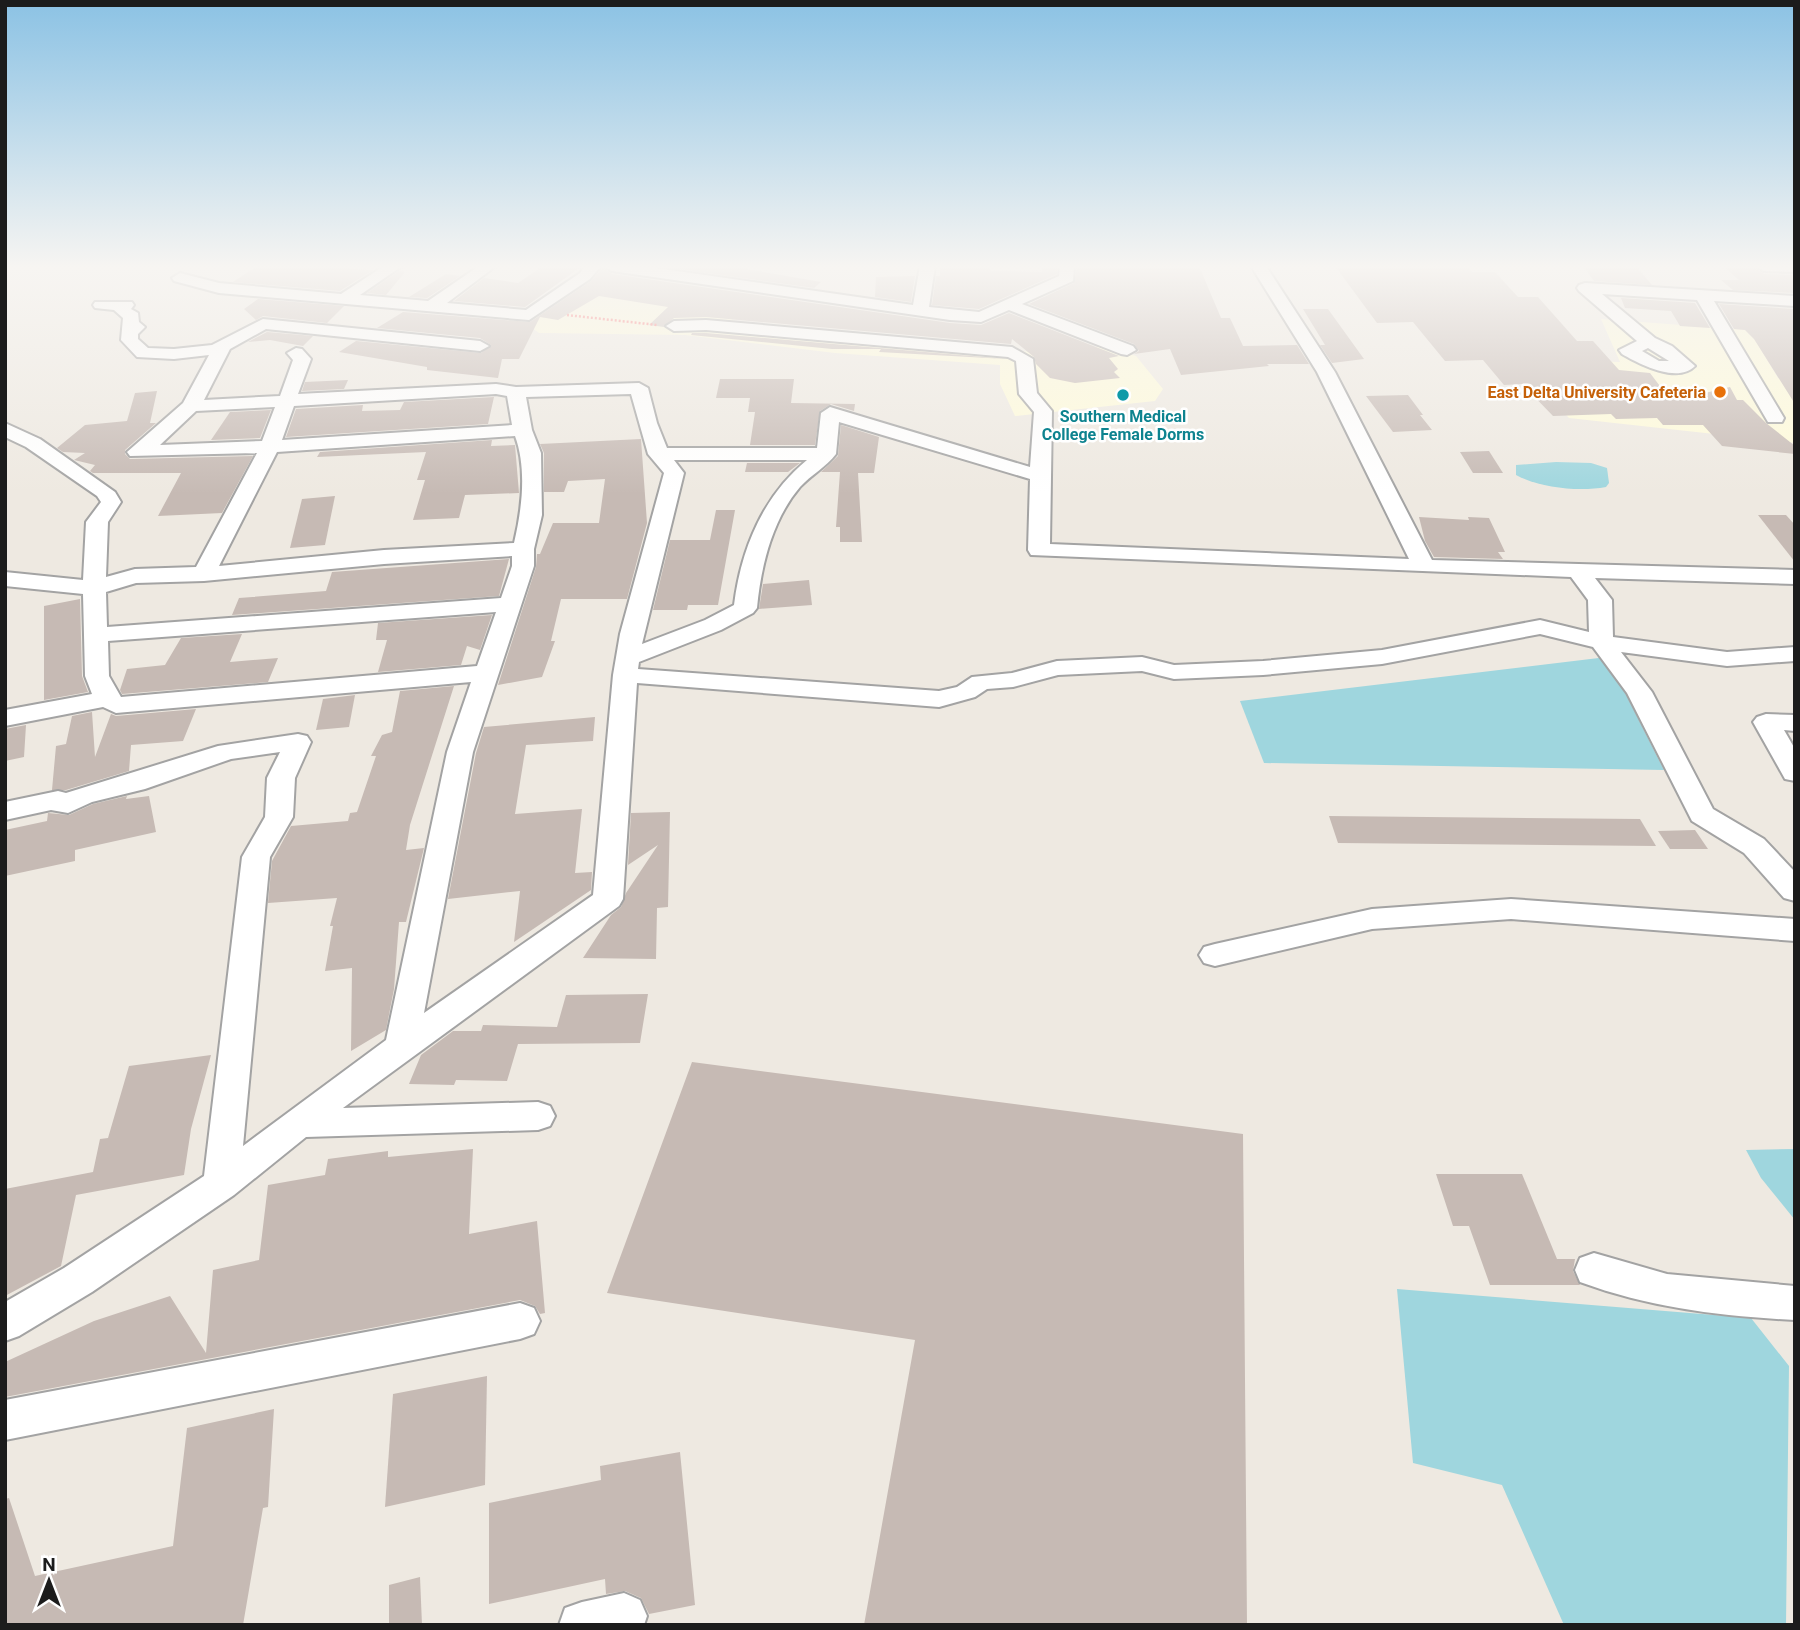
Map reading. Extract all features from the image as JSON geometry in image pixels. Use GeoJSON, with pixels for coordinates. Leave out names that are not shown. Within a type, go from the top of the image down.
{"type":"FeatureCollection","features":[{"type":"Feature","properties":{"kind":"street"},"geometry":{"type":"LineString","coordinates":[[132,342],[143,353],[174,354],[221,349],[191,406],[150,444],[137,452],[270,447],[522,430]]}},
{"type":"Feature","properties":{"kind":"street"},"geometry":{"type":"LineString","coordinates":[[215,350],[230,342]]}},
{"type":"Feature","properties":{"kind":"street"},"geometry":{"type":"LineString","coordinates":[[441,342],[480,346]]}},
{"type":"Feature","properties":{"kind":"street"},"geometry":{"type":"LineString","coordinates":[[900,342],[1013,352],[1024,359],[1028,394],[1043,411],[1039,550],[1424,566],[1795,577]]}},
{"type":"Feature","properties":{"kind":"street"},"geometry":{"type":"LineString","coordinates":[[1106,342],[1127,350]]}},
{"type":"Feature","properties":{"kind":"street"},"geometry":{"type":"LineString","coordinates":[[1307,342],[1326,372],[1424,566]]}},
{"type":"Feature","properties":{"kind":"street"},"geometry":{"type":"LineString","coordinates":[[1730,342],[1775,418]]}},
{"type":"Feature","properties":{"kind":"street"},"geometry":{"type":"LineString","coordinates":[[204,575],[270,447],[302,359],[296,353]]}},
{"type":"Feature","properties":{"kind":"street"},"geometry":{"type":"LineString","coordinates":[[5,1323],[78,1280],[221,1184],[401,1046],[608,899],[626,667],[674,473],[658,454],[651,439],[639,388],[516,392],[496,389],[191,406]]}},
{"type":"Feature","properties":{"kind":"street"},"geometry":{"type":"LineString","coordinates":[[401,1046],[460,752],[523,566],[523,549],[531,515],[531,453],[522,430],[516,392]]}},
{"type":"Feature","properties":{"kind":"street"},"geometry":{"type":"LineString","coordinates":[[626,667],[745,608],[757,551],[771,519],[790,486],[826,454],[830,414],[1040,476]]}},
{"type":"Feature","properties":{"kind":"street"},"geometry":{"type":"LineString","coordinates":[[5,429],[33,443],[105,492],[111,502],[97,522],[95,635],[97,676],[107,699],[116,705],[486,673]]}},
{"type":"Feature","properties":{"kind":"street"},"geometry":{"type":"LineString","coordinates":[[658,454],[826,454]]}},
{"type":"Feature","properties":{"kind":"street"},"geometry":{"type":"LineString","coordinates":[[5,579],[94,588],[135,576],[204,575],[384,556],[523,549]]}},
{"type":"Feature","properties":{"kind":"street"},"geometry":{"type":"LineString","coordinates":[[1578,571],[1600,600],[1601,642],[1639,692],[1702,815],[1754,846],[1795,891]]}},
{"type":"Feature","properties":{"kind":"street"},"geometry":{"type":"LineString","coordinates":[[95,635],[511,604]]}},
{"type":"Feature","properties":{"kind":"street"},"geometry":{"type":"LineString","coordinates":[[626,667],[939,699],[966,692],[981,682],[1013,680],[1074,666],[1142,664],[1174,672],[1263,668],[1382,657],[1540,627],[1601,642],[1727,659],[1795,654]]}},
{"type":"Feature","properties":{"kind":"street"},"geometry":{"type":"LineString","coordinates":[[5,719],[107,699]]}},
{"type":"Feature","properties":{"kind":"street"},"geometry":{"type":"LineString","coordinates":[[1795,723],[1766,722],[1795,773]]}},
{"type":"Feature","properties":{"kind":"street"},"geometry":{"type":"LineString","coordinates":[[5,811],[58,800],[61,804],[68,804],[82,796],[135,783],[227,752],[298,742],[281,778],[279,817],[256,857],[221,1184]]}},
{"type":"Feature","properties":{"kind":"street"},"geometry":{"type":"LineString","coordinates":[[1215,955],[1372,919],[1511,909],[1795,930]]}},
{"type":"Feature","properties":{"kind":"street"},"geometry":{"type":"LineString","coordinates":[[298,1123],[538,1116]]}},
{"type":"Feature","properties":{"kind":"street"},"geometry":{"type":"LineString","coordinates":[[1594,1270],[1626,1284],[1744,1300],[1795,1303]]}},
{"type":"Feature","properties":{"kind":"street"},"geometry":{"type":"LineString","coordinates":[[5,1420],[520,1321]]}},
{"type":"Feature","properties":{"kind":"shaded area"},"geometry":{"type":"Polygon","coordinates":[[[744,342],[922,342],[1032,352],[1059,347],[1106,347],[1136,356],[1163,389],[1155,401],[1015,416],[1000,384],[1000,365],[835,353],[744,342]]]}},
{"type":"Feature","properties":{"kind":"shaded area"},"geometry":{"type":"Polygon","coordinates":[[[1611,342],[1756,342],[1778,378],[1795,384],[1795,443],[1569,418],[1512,359],[1620,362],[1611,342]]]}},
{"type":"Feature","properties":{"kind":"water"},"geometry":{"type":"Polygon","coordinates":[[[1591,463],[1607,468],[1609,483],[1606,487],[1572,489],[1536,483],[1516,475],[1516,465],[1591,463]]]}},
{"type":"Feature","properties":{"kind":"water"},"geometry":{"type":"Polygon","coordinates":[[[1607,657],[1664,770],[1264,763],[1240,701],[1607,657]]]}},
{"type":"Feature","properties":{"kind":"water"},"geometry":{"type":"Polygon","coordinates":[[[1795,1149],[1795,1220],[1761,1178],[1746,1150],[1795,1149]]]}},
{"type":"Feature","properties":{"kind":"water"},"geometry":{"type":"Polygon","coordinates":[[[1397,1289],[1751,1318],[1789,1366],[1786,1625],[1564,1625],[1502,1485],[1413,1463],[1397,1289]]]}},
{"type":"Feature","properties":{"kind":"building"},"geometry":{"type":"Polygon","coordinates":[[[281,342],[307,342],[303,346],[281,342]]]}},
{"type":"Feature","properties":{"kind":"building"},"geometry":{"type":"Polygon","coordinates":[[[354,342],[481,353],[491,345],[486,342],[527,342],[519,359],[502,359],[498,378],[427,370],[427,367],[339,352],[354,342]]]}},
{"type":"Feature","properties":{"kind":"building"},"geometry":{"type":"Polygon","coordinates":[[[762,342],[811,342],[1006,359],[879,352],[881,349],[832,349],[762,342]]]}},
{"type":"Feature","properties":{"kind":"building"},"geometry":{"type":"Polygon","coordinates":[[[1016,342],[1083,342],[1119,356],[1109,358],[1118,369],[1114,372],[1120,378],[1075,383],[1050,378],[1036,364],[1034,357],[1016,342]]]}},
{"type":"Feature","properties":{"kind":"building"},"geometry":{"type":"Polygon","coordinates":[[[1129,342],[1297,345],[1309,364],[1267,364],[1269,366],[1181,375],[1170,349],[1134,354],[1139,351],[1129,342]]]}},
{"type":"Feature","properties":{"kind":"building"},"geometry":{"type":"Polygon","coordinates":[[[1323,342],[1352,342],[1364,359],[1332,363],[1320,345],[1325,345],[1323,342]]]}},
{"type":"Feature","properties":{"kind":"building"},"geometry":{"type":"Polygon","coordinates":[[[1429,342],[1594,342],[1619,370],[1650,373],[1669,398],[1684,398],[1730,387],[1737,400],[1743,400],[1795,446],[1795,454],[1722,446],[1703,425],[1663,425],[1657,418],[1616,419],[1611,414],[1553,416],[1522,384],[1504,385],[1483,360],[1445,361],[1429,342]]]}},
{"type":"Feature","properties":{"kind":"building"},"geometry":{"type":"Polygon","coordinates":[[[1756,342],[1795,342],[1795,404],[1756,342]]]}},
{"type":"Feature","properties":{"kind":"building"},"geometry":{"type":"Polygon","coordinates":[[[720,379],[794,379],[791,403],[855,404],[854,411],[831,404],[820,411],[815,445],[750,445],[755,412],[748,412],[750,398],[716,398],[720,379]]]}},
{"type":"Feature","properties":{"kind":"building"},"geometry":{"type":"Polygon","coordinates":[[[348,380],[344,389],[302,391],[305,382],[348,380]]]}},
{"type":"Feature","properties":{"kind":"building"},"geometry":{"type":"Polygon","coordinates":[[[157,391],[150,423],[156,423],[125,450],[125,454],[130,459],[253,456],[222,513],[158,516],[181,473],[93,473],[90,471],[95,465],[74,460],[85,453],[63,452],[57,448],[85,425],[127,421],[135,393],[157,391]]]}},
{"type":"Feature","properties":{"kind":"building"},"geometry":{"type":"Polygon","coordinates":[[[1408,395],[1432,430],[1393,432],[1366,396],[1408,395]]]}},
{"type":"Feature","properties":{"kind":"building"},"geometry":{"type":"Polygon","coordinates":[[[494,397],[488,424],[286,437],[296,409],[363,405],[362,411],[400,410],[404,402],[494,397]]]}},
{"type":"Feature","properties":{"kind":"building"},"geometry":{"type":"Polygon","coordinates":[[[271,410],[260,438],[211,440],[230,412],[271,410]]]}},
{"type":"Feature","properties":{"kind":"building"},"geometry":{"type":"Polygon","coordinates":[[[841,425],[879,437],[874,473],[858,473],[862,542],[840,542],[840,527],[836,527],[840,472],[821,472],[838,456],[841,425]]]}},
{"type":"Feature","properties":{"kind":"building"},"geometry":{"type":"Polygon","coordinates":[[[641,439],[647,523],[627,599],[561,599],[551,641],[555,641],[542,677],[498,685],[536,567],[537,554],[540,554],[553,523],[599,523],[605,479],[568,481],[564,492],[544,492],[544,453],[540,444],[641,439]]]}},
{"type":"Feature","properties":{"kind":"building"},"geometry":{"type":"Polygon","coordinates":[[[492,440],[491,446],[515,445],[519,493],[465,495],[459,518],[413,520],[425,480],[417,480],[426,452],[317,457],[320,452],[492,440]]]}},
{"type":"Feature","properties":{"kind":"building"},"geometry":{"type":"Polygon","coordinates":[[[1489,451],[1503,473],[1473,473],[1460,452],[1489,451]]]}},
{"type":"Feature","properties":{"kind":"building"},"geometry":{"type":"Polygon","coordinates":[[[747,463],[800,463],[788,472],[745,472],[747,463]]]}},
{"type":"Feature","properties":{"kind":"building"},"geometry":{"type":"Polygon","coordinates":[[[335,496],[325,545],[290,548],[302,499],[335,496]]]}},
{"type":"Feature","properties":{"kind":"building"},"geometry":{"type":"Polygon","coordinates":[[[716,510],[735,510],[718,605],[688,605],[687,610],[653,610],[670,540],[710,540],[716,510]]]}},
{"type":"Feature","properties":{"kind":"building"},"geometry":{"type":"Polygon","coordinates":[[[1758,515],[1786,515],[1795,525],[1795,562],[1758,515]]]}},
{"type":"Feature","properties":{"kind":"building"},"geometry":{"type":"Polygon","coordinates":[[[1419,517],[1469,520],[1468,517],[1489,518],[1505,552],[1498,552],[1503,559],[1434,557],[1425,541],[1419,517]]]}},
{"type":"Feature","properties":{"kind":"building"},"geometry":{"type":"Polygon","coordinates":[[[509,559],[499,596],[232,615],[239,598],[326,591],[332,572],[509,559]]]}},
{"type":"Feature","properties":{"kind":"building"},"geometry":{"type":"Polygon","coordinates":[[[809,580],[812,605],[759,609],[763,584],[809,580]]]}},
{"type":"Feature","properties":{"kind":"building"},"geometry":{"type":"Polygon","coordinates":[[[80,599],[82,676],[88,692],[44,700],[44,606],[80,599]]]}},
{"type":"Feature","properties":{"kind":"building"},"geometry":{"type":"Polygon","coordinates":[[[492,615],[480,650],[467,646],[461,665],[378,672],[387,640],[376,640],[378,623],[492,615]]]}},
{"type":"Feature","properties":{"kind":"building"},"geometry":{"type":"Polygon","coordinates":[[[242,634],[230,662],[278,658],[268,682],[122,694],[120,690],[127,669],[165,665],[181,638],[242,634]]]}},
{"type":"Feature","properties":{"kind":"building"},"geometry":{"type":"Polygon","coordinates":[[[454,686],[410,825],[406,850],[424,848],[406,922],[399,922],[394,989],[386,1030],[351,1051],[352,968],[325,971],[333,926],[330,926],[337,898],[268,903],[272,861],[291,826],[348,821],[350,813],[357,812],[376,756],[371,756],[382,735],[392,732],[400,691],[454,686]]]}},
{"type":"Feature","properties":{"kind":"building"},"geometry":{"type":"Polygon","coordinates":[[[355,695],[349,727],[316,730],[323,699],[355,695]]]}},
{"type":"Feature","properties":{"kind":"building"},"geometry":{"type":"Polygon","coordinates":[[[196,709],[183,741],[131,745],[129,771],[66,790],[52,790],[56,746],[66,744],[72,716],[92,712],[95,757],[111,714],[116,716],[196,709]]]}},
{"type":"Feature","properties":{"kind":"building"},"geometry":{"type":"Polygon","coordinates":[[[595,717],[593,741],[526,745],[515,814],[582,809],[575,873],[592,872],[591,890],[514,942],[520,891],[448,899],[476,753],[484,727],[595,717]]]}},
{"type":"Feature","properties":{"kind":"building"},"geometry":{"type":"Polygon","coordinates":[[[26,725],[24,757],[5,761],[5,729],[26,725]]]}},
{"type":"Feature","properties":{"kind":"building"},"geometry":{"type":"Polygon","coordinates":[[[127,796],[126,799],[149,796],[156,832],[75,850],[75,861],[5,876],[5,830],[47,821],[48,813],[69,815],[93,804],[127,796]]]}},
{"type":"Feature","properties":{"kind":"building"},"geometry":{"type":"Polygon","coordinates":[[[670,812],[668,907],[657,908],[656,959],[583,958],[611,915],[621,907],[626,893],[658,845],[628,865],[631,813],[670,812]]]}},
{"type":"Feature","properties":{"kind":"building"},"geometry":{"type":"Polygon","coordinates":[[[1329,816],[1640,819],[1656,846],[1338,843],[1329,816]]]}},
{"type":"Feature","properties":{"kind":"building"},"geometry":{"type":"Polygon","coordinates":[[[1695,830],[1708,849],[1670,849],[1658,831],[1695,830]]]}},
{"type":"Feature","properties":{"kind":"building"},"geometry":{"type":"Polygon","coordinates":[[[648,994],[640,1043],[518,1044],[507,1081],[456,1080],[454,1085],[409,1084],[421,1055],[453,1031],[481,1031],[483,1025],[557,1027],[566,995],[648,994]]]}},
{"type":"Feature","properties":{"kind":"building"},"geometry":{"type":"Polygon","coordinates":[[[211,1055],[191,1129],[184,1175],[76,1195],[61,1266],[5,1296],[5,1189],[93,1172],[100,1139],[108,1138],[129,1066],[211,1055]]]}},
{"type":"Feature","properties":{"kind":"building"},"geometry":{"type":"Polygon","coordinates":[[[692,1062],[1243,1134],[1247,1625],[864,1625],[915,1340],[607,1293],[692,1062]]]}},
{"type":"Feature","properties":{"kind":"building"},"geometry":{"type":"Polygon","coordinates":[[[473,1149],[469,1234],[537,1221],[545,1313],[540,1314],[535,1306],[520,1300],[5,1397],[5,1362],[94,1321],[170,1296],[206,1353],[213,1270],[259,1260],[268,1185],[325,1175],[328,1159],[388,1151],[388,1157],[473,1149]]]}},
{"type":"Feature","properties":{"kind":"building"},"geometry":{"type":"Polygon","coordinates":[[[1436,1174],[1522,1174],[1557,1259],[1575,1259],[1573,1271],[1580,1285],[1490,1285],[1469,1226],[1453,1226],[1436,1174]]]}},
{"type":"Feature","properties":{"kind":"building"},"geometry":{"type":"Polygon","coordinates":[[[487,1376],[485,1485],[385,1507],[393,1394],[487,1376]]]}},
{"type":"Feature","properties":{"kind":"building"},"geometry":{"type":"Polygon","coordinates":[[[274,1409],[268,1507],[263,1508],[243,1625],[5,1625],[5,1499],[9,1498],[35,1576],[173,1546],[187,1428],[274,1409]]]}},
{"type":"Feature","properties":{"kind":"building"},"geometry":{"type":"Polygon","coordinates":[[[680,1452],[695,1605],[649,1614],[641,1598],[625,1591],[606,1594],[605,1579],[489,1604],[489,1503],[601,1480],[600,1466],[680,1452]]]}},
{"type":"Feature","properties":{"kind":"building"},"geometry":{"type":"Polygon","coordinates":[[[420,1577],[422,1625],[389,1625],[389,1585],[420,1577]]]}},
{"type":"Feature","properties":{"kind":"place","name":"East Delta University Cafeteria"},"geometry":{"type":"Point","coordinates":[1720,392]}},
{"type":"Feature","properties":{"kind":"place","name":"Southern Medical College Female Dorms"},"geometry":{"type":"Point","coordinates":[1123,395]}}]}
